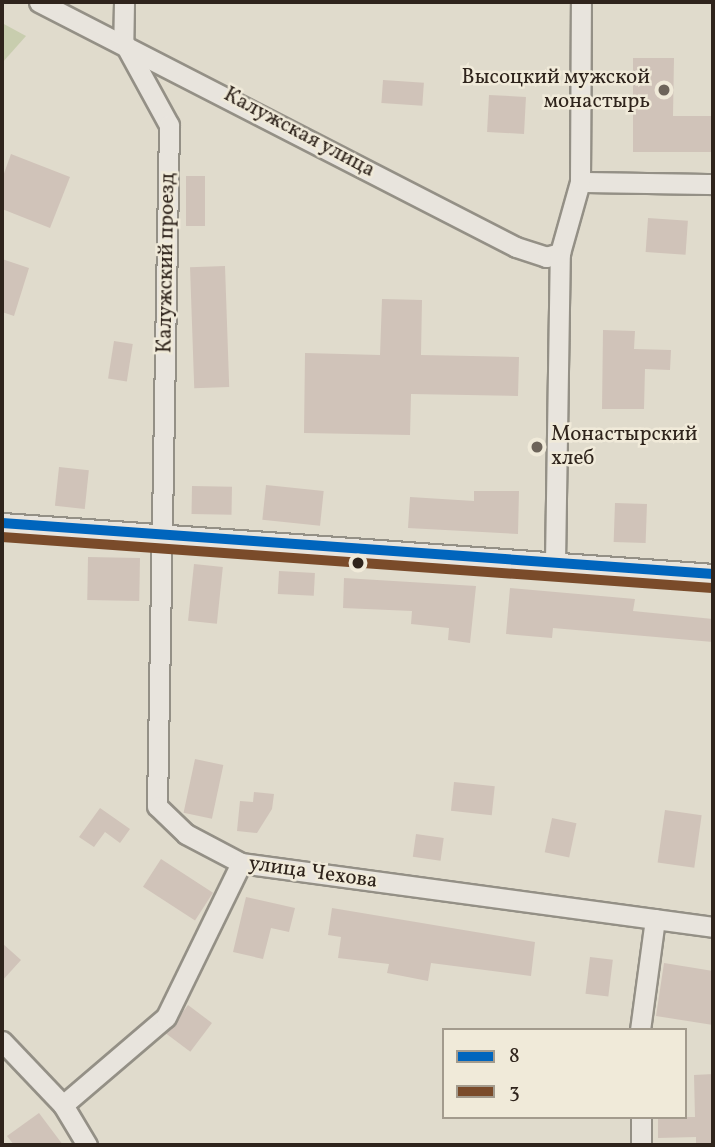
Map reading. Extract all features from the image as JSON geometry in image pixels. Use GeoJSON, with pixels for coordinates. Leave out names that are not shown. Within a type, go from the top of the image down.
{"type":"FeatureCollection","features":[{"type":"Feature","properties":{"kind":"street","name":"Калужская улица"},"geometry":{"type":"LineString","coordinates":[[39,2],[123,41],[516,247],[547,257],[560,253]]}},
{"type":"Feature","properties":{"kind":"street"},"geometry":{"type":"LineString","coordinates":[[123,41],[124,2]]}},
{"type":"Feature","properties":{"kind":"street"},"geometry":{"type":"LineString","coordinates":[[555,562],[560,253],[580,182],[581,2]]}},
{"type":"Feature","properties":{"kind":"street","name":"Калужский проезд"},"geometry":{"type":"LineString","coordinates":[[123,41],[169,125],[161,536]]}},
{"type":"Feature","properties":{"kind":"street"},"geometry":{"type":"LineString","coordinates":[[580,182],[713,184]]}},
{"type":"Feature","properties":{"kind":"street"},"geometry":{"type":"LineString","coordinates":[[2,523],[713,574]]}},
{"type":"Feature","properties":{"kind":"street","name":"улица Чехова"},"geometry":{"type":"LineString","coordinates":[[161,536],[157,806],[186,834],[241,863],[713,927]]}},
{"type":"Feature","properties":{"kind":"street"},"geometry":{"type":"LineString","coordinates":[[64,1105],[166,1017],[241,863]]}},
{"type":"Feature","properties":{"kind":"street"},"geometry":{"type":"LineString","coordinates":[[640,1028],[655,919]]}},
{"type":"Feature","properties":{"kind":"street"},"geometry":{"type":"LineString","coordinates":[[2,1041],[64,1105],[87,1145]]}},
{"type":"Feature","properties":{"kind":"street"},"geometry":{"type":"LineString","coordinates":[[641,1119],[641,1145]]}},
{"type":"Feature","properties":{"kind":"green space"},"geometry":{"type":"Polygon","coordinates":[[[2,23],[26,36],[2,63],[2,23]]]}},
{"type":"Feature","properties":{"kind":"building"},"geometry":{"type":"Polygon","coordinates":[[[633,58],[674,58],[673,116],[713,116],[713,152],[633,152],[633,58]]]}},
{"type":"Feature","properties":{"kind":"building"},"geometry":{"type":"Polygon","coordinates":[[[383,80],[424,83],[422,106],[381,103],[383,80]]]}},
{"type":"Feature","properties":{"kind":"building"},"geometry":{"type":"Polygon","coordinates":[[[489,95],[526,97],[524,134],[487,132],[489,95]]]}},
{"type":"Feature","properties":{"kind":"building"},"geometry":{"type":"Polygon","coordinates":[[[11,154],[70,177],[50,228],[2,209],[2,179],[11,154]]]}},
{"type":"Feature","properties":{"kind":"building"},"geometry":{"type":"Polygon","coordinates":[[[186,176],[205,176],[205,226],[186,226],[186,176]]]}},
{"type":"Feature","properties":{"kind":"building"},"geometry":{"type":"Polygon","coordinates":[[[648,218],[688,221],[686,255],[646,252],[648,218]]]}},
{"type":"Feature","properties":{"kind":"building"},"geometry":{"type":"Polygon","coordinates":[[[2,259],[29,268],[14,316],[2,312],[2,259]]]}},
{"type":"Feature","properties":{"kind":"building"},"geometry":{"type":"Polygon","coordinates":[[[225,266],[229,387],[194,388],[190,267],[225,266]]]}},
{"type":"Feature","properties":{"kind":"building"},"geometry":{"type":"Polygon","coordinates":[[[382,299],[422,300],[421,355],[519,357],[518,396],[411,394],[410,435],[304,433],[305,353],[380,355],[382,299]]]}},
{"type":"Feature","properties":{"kind":"building"},"geometry":{"type":"Polygon","coordinates":[[[603,330],[635,331],[634,349],[671,350],[670,370],[645,369],[644,409],[602,409],[603,330]]]}},
{"type":"Feature","properties":{"kind":"building"},"geometry":{"type":"Polygon","coordinates":[[[114,341],[133,344],[127,382],[108,379],[114,341]]]}},
{"type":"Feature","properties":{"kind":"building"},"geometry":{"type":"Polygon","coordinates":[[[59,467],[89,470],[85,509],[55,506],[59,467]]]}},
{"type":"Feature","properties":{"kind":"building"},"geometry":{"type":"Polygon","coordinates":[[[266,485],[324,491],[320,526],[262,520],[266,485]]]}},
{"type":"Feature","properties":{"kind":"building"},"geometry":{"type":"Polygon","coordinates":[[[192,486],[232,487],[232,515],[192,514],[192,486]]]}},
{"type":"Feature","properties":{"kind":"building"},"geometry":{"type":"Polygon","coordinates":[[[474,491],[519,491],[518,534],[408,528],[410,497],[474,501],[474,491]]]}},
{"type":"Feature","properties":{"kind":"building"},"geometry":{"type":"Polygon","coordinates":[[[615,503],[647,504],[646,543],[614,542],[615,503]]]}},
{"type":"Feature","properties":{"kind":"building"},"geometry":{"type":"Polygon","coordinates":[[[88,557],[140,558],[139,601],[87,600],[88,557]]]}},
{"type":"Feature","properties":{"kind":"building"},"geometry":{"type":"Polygon","coordinates":[[[194,564],[223,567],[217,624],[188,621],[194,564]]]}},
{"type":"Feature","properties":{"kind":"building"},"geometry":{"type":"Polygon","coordinates":[[[279,571],[315,573],[314,596],[278,594],[279,571]]]}},
{"type":"Feature","properties":{"kind":"building"},"geometry":{"type":"Polygon","coordinates":[[[344,578],[476,586],[470,643],[448,640],[449,628],[411,624],[412,611],[343,608],[344,578]]]}},
{"type":"Feature","properties":{"kind":"building"},"geometry":{"type":"Polygon","coordinates":[[[510,588],[635,599],[633,611],[713,619],[713,642],[553,628],[552,638],[506,634],[510,588]]]}},
{"type":"Feature","properties":{"kind":"building"},"geometry":{"type":"Polygon","coordinates":[[[195,759],[223,765],[212,819],[184,813],[195,759]]]}},
{"type":"Feature","properties":{"kind":"building"},"geometry":{"type":"Polygon","coordinates":[[[454,782],[495,786],[492,815],[451,811],[454,782]]]}},
{"type":"Feature","properties":{"kind":"building"},"geometry":{"type":"Polygon","coordinates":[[[254,792],[274,794],[272,809],[257,833],[237,831],[240,801],[253,802],[254,792]]]}},
{"type":"Feature","properties":{"kind":"building"},"geometry":{"type":"Polygon","coordinates":[[[100,808],[130,829],[120,843],[105,832],[94,847],[79,837],[100,808]]]}},
{"type":"Feature","properties":{"kind":"building"},"geometry":{"type":"Polygon","coordinates":[[[665,810],[702,815],[694,868],[658,862],[665,810]]]}},
{"type":"Feature","properties":{"kind":"building"},"geometry":{"type":"Polygon","coordinates":[[[552,818],[576,823],[569,857],[545,852],[552,818]]]}},
{"type":"Feature","properties":{"kind":"building"},"geometry":{"type":"Polygon","coordinates":[[[416,834],[444,838],[441,861],[413,857],[416,834]]]}},
{"type":"Feature","properties":{"kind":"building"},"geometry":{"type":"Polygon","coordinates":[[[161,859],[213,893],[195,920],[143,887],[161,859]]]}},
{"type":"Feature","properties":{"kind":"building"},"geometry":{"type":"Polygon","coordinates":[[[246,897],[295,908],[289,932],[271,928],[263,959],[233,952],[246,897]]]}},
{"type":"Feature","properties":{"kind":"building"},"geometry":{"type":"Polygon","coordinates":[[[332,908],[535,942],[531,976],[431,963],[428,981],[387,973],[389,964],[338,958],[341,937],[328,935],[332,908]]]}},
{"type":"Feature","properties":{"kind":"building"},"geometry":{"type":"Polygon","coordinates":[[[2,943],[21,960],[2,981],[2,943]]]}},
{"type":"Feature","properties":{"kind":"building"},"geometry":{"type":"Polygon","coordinates":[[[590,957],[613,960],[608,997],[585,994],[590,957]]]}},
{"type":"Feature","properties":{"kind":"building"},"geometry":{"type":"Polygon","coordinates":[[[664,963],[713,971],[713,1025],[656,1016],[664,963]]]}},
{"type":"Feature","properties":{"kind":"building"},"geometry":{"type":"Polygon","coordinates":[[[188,1005],[212,1023],[190,1052],[166,1034],[188,1005]]]}},
{"type":"Feature","properties":{"kind":"building"},"geometry":{"type":"Polygon","coordinates":[[[713,1074],[713,1145],[696,1145],[696,1137],[658,1138],[658,1119],[695,1117],[694,1075],[713,1074]]]}},
{"type":"Feature","properties":{"kind":"building"},"geometry":{"type":"Polygon","coordinates":[[[39,1113],[63,1145],[14,1145],[7,1136],[39,1113]]]}},
{"type":"Feature","properties":{"kind":"transit line","name":"8"},"geometry":{"type":"LineString","coordinates":[[2,523],[713,574]]}},
{"type":"Feature","properties":{"kind":"transit line","name":"3"},"geometry":{"type":"LineString","coordinates":[[2,537],[712,588]]}},
{"type":"Feature","properties":{"kind":"place","name":"Высоцкий мужской монастырь"},"geometry":{"type":"Point","coordinates":[664,90]}},
{"type":"Feature","properties":{"kind":"place","name":"Монастырский хлеб"},"geometry":{"type":"Point","coordinates":[537,447]}}]}
